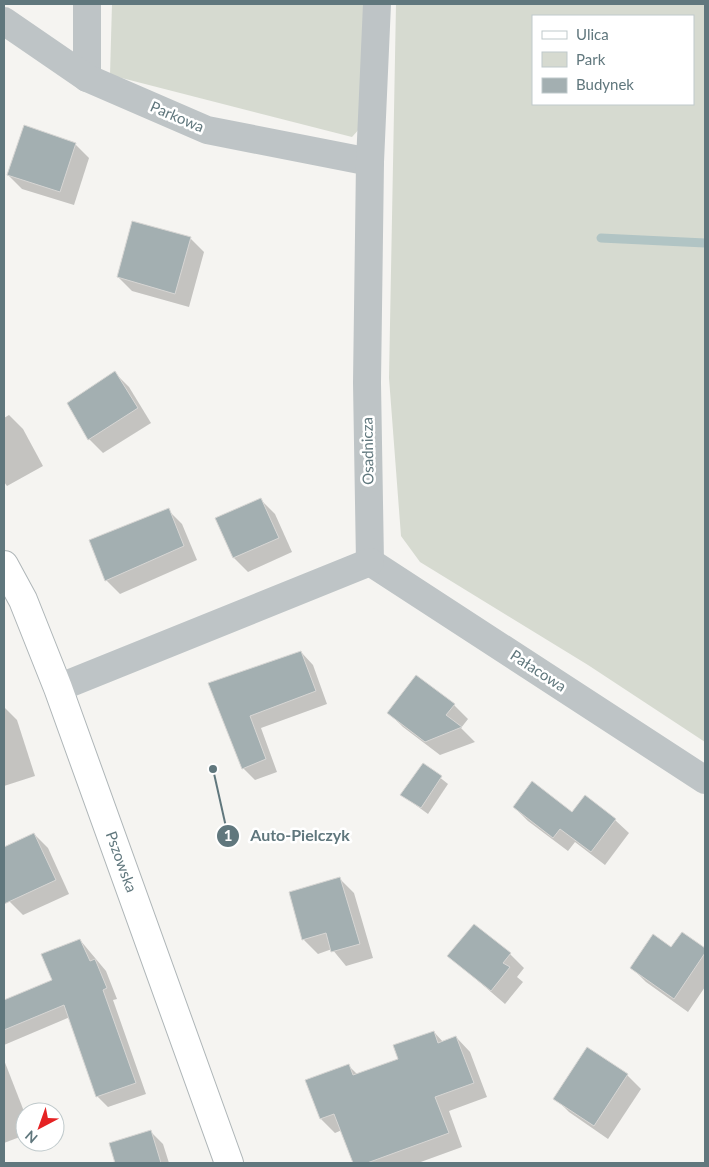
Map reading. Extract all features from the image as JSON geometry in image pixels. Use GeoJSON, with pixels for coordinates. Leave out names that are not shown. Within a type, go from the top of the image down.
{"type":"FeatureCollection","features":[{"type":"Feature","properties":{"kind":"main road","name":"Pszowska"},"geometry":{"type":"LineString","coordinates":[[4,565],[23,600],[58,688],[230,1163]]}},
{"type":"Feature","properties":{"kind":"street"},"geometry":{"type":"LineString","coordinates":[[86,4],[87,78]]}},
{"type":"Feature","properties":{"kind":"street","name":"Osadnicza"},"geometry":{"type":"LineString","coordinates":[[370,562],[367,383],[370,162],[377,4]]}},
{"type":"Feature","properties":{"kind":"street","name":"Parkowa"},"geometry":{"type":"LineString","coordinates":[[4,21],[87,78],[207,130],[370,162]]}},
{"type":"Feature","properties":{"kind":"street"},"geometry":{"type":"LineString","coordinates":[[58,688],[370,562]]}},
{"type":"Feature","properties":{"kind":"street","name":"Pałacowa"},"geometry":{"type":"LineString","coordinates":[[370,562],[705,780]]}},
{"type":"Feature","properties":{"kind":"green space"},"geometry":{"type":"Polygon","coordinates":[[[112,4],[366,4],[361,127],[352,137],[110,75],[112,4]]]}},
{"type":"Feature","properties":{"kind":"green space"},"geometry":{"type":"Polygon","coordinates":[[[396,4],[705,4],[705,742],[588,665],[420,562],[401,536],[389,378],[396,4]]]}},
{"type":"Feature","properties":{"kind":"building"},"geometry":{"type":"Polygon","coordinates":[[[24,125],[76,143],[60,192],[7,175],[24,125]]]}},
{"type":"Feature","properties":{"kind":"building"},"geometry":{"type":"Polygon","coordinates":[[[132,221],[191,237],[175,294],[117,277],[132,221]]]}},
{"type":"Feature","properties":{"kind":"building"},"geometry":{"type":"Polygon","coordinates":[[[115,371],[138,408],[88,440],[67,403],[115,371]]]}},
{"type":"Feature","properties":{"kind":"building"},"geometry":{"type":"Polygon","coordinates":[[[261,498],[279,538],[233,558],[215,518],[261,498]]]}},
{"type":"Feature","properties":{"kind":"building"},"geometry":{"type":"Polygon","coordinates":[[[169,508],[184,546],[105,581],[89,540],[169,508]]]}},
{"type":"Feature","properties":{"kind":"building"},"geometry":{"type":"Polygon","coordinates":[[[301,651],[316,691],[250,716],[266,759],[242,769],[208,683],[301,651]]]}},
{"type":"Feature","properties":{"kind":"building"},"geometry":{"type":"Polygon","coordinates":[[[416,675],[455,704],[446,715],[462,727],[425,742],[387,713],[416,675]]]}},
{"type":"Feature","properties":{"kind":"building"},"geometry":{"type":"Polygon","coordinates":[[[423,763],[442,776],[421,808],[400,795],[423,763]]]}},
{"type":"Feature","properties":{"kind":"building"},"geometry":{"type":"Polygon","coordinates":[[[532,781],[572,812],[585,795],[616,819],[591,852],[560,829],[553,838],[513,807],[532,781]]]}},
{"type":"Feature","properties":{"kind":"building"},"geometry":{"type":"Polygon","coordinates":[[[34,833],[56,880],[4,904],[4,847],[34,833]]]}},
{"type":"Feature","properties":{"kind":"building"},"geometry":{"type":"Polygon","coordinates":[[[340,877],[360,944],[331,952],[326,933],[302,940],[289,892],[340,877]]]}},
{"type":"Feature","properties":{"kind":"building"},"geometry":{"type":"Polygon","coordinates":[[[474,924],[511,953],[503,963],[510,967],[491,991],[447,956],[474,924]]]}},
{"type":"Feature","properties":{"kind":"building"},"geometry":{"type":"Polygon","coordinates":[[[682,932],[705,948],[705,953],[674,999],[630,968],[653,934],[671,947],[682,932]]]}},
{"type":"Feature","properties":{"kind":"building"},"geometry":{"type":"Polygon","coordinates":[[[80,939],[90,961],[95,959],[107,988],[103,990],[136,1083],[96,1097],[64,1005],[4,1030],[4,1000],[52,980],[41,954],[80,939]]]}},
{"type":"Feature","properties":{"kind":"building"},"geometry":{"type":"Polygon","coordinates":[[[434,1031],[438,1043],[456,1036],[474,1083],[435,1097],[449,1133],[367,1163],[353,1163],[334,1114],[320,1119],[305,1080],[349,1064],[353,1075],[398,1059],[393,1045],[434,1031]]]}},
{"type":"Feature","properties":{"kind":"building"},"geometry":{"type":"Polygon","coordinates":[[[587,1047],[628,1074],[594,1126],[553,1099],[587,1047]]]}},
{"type":"Feature","properties":{"kind":"building"},"geometry":{"type":"Polygon","coordinates":[[[151,1130],[161,1163],[115,1163],[109,1143],[151,1130]]]}},
{"type":"Feature","properties":{"kind":"waterway"},"geometry":{"type":"LineString","coordinates":[[601,238],[705,243]]}},
{"type":"Feature","properties":{"kind":"place","name":"Auto-Pielczyk"},"geometry":{"type":"Point","coordinates":[213,769]}}]}
